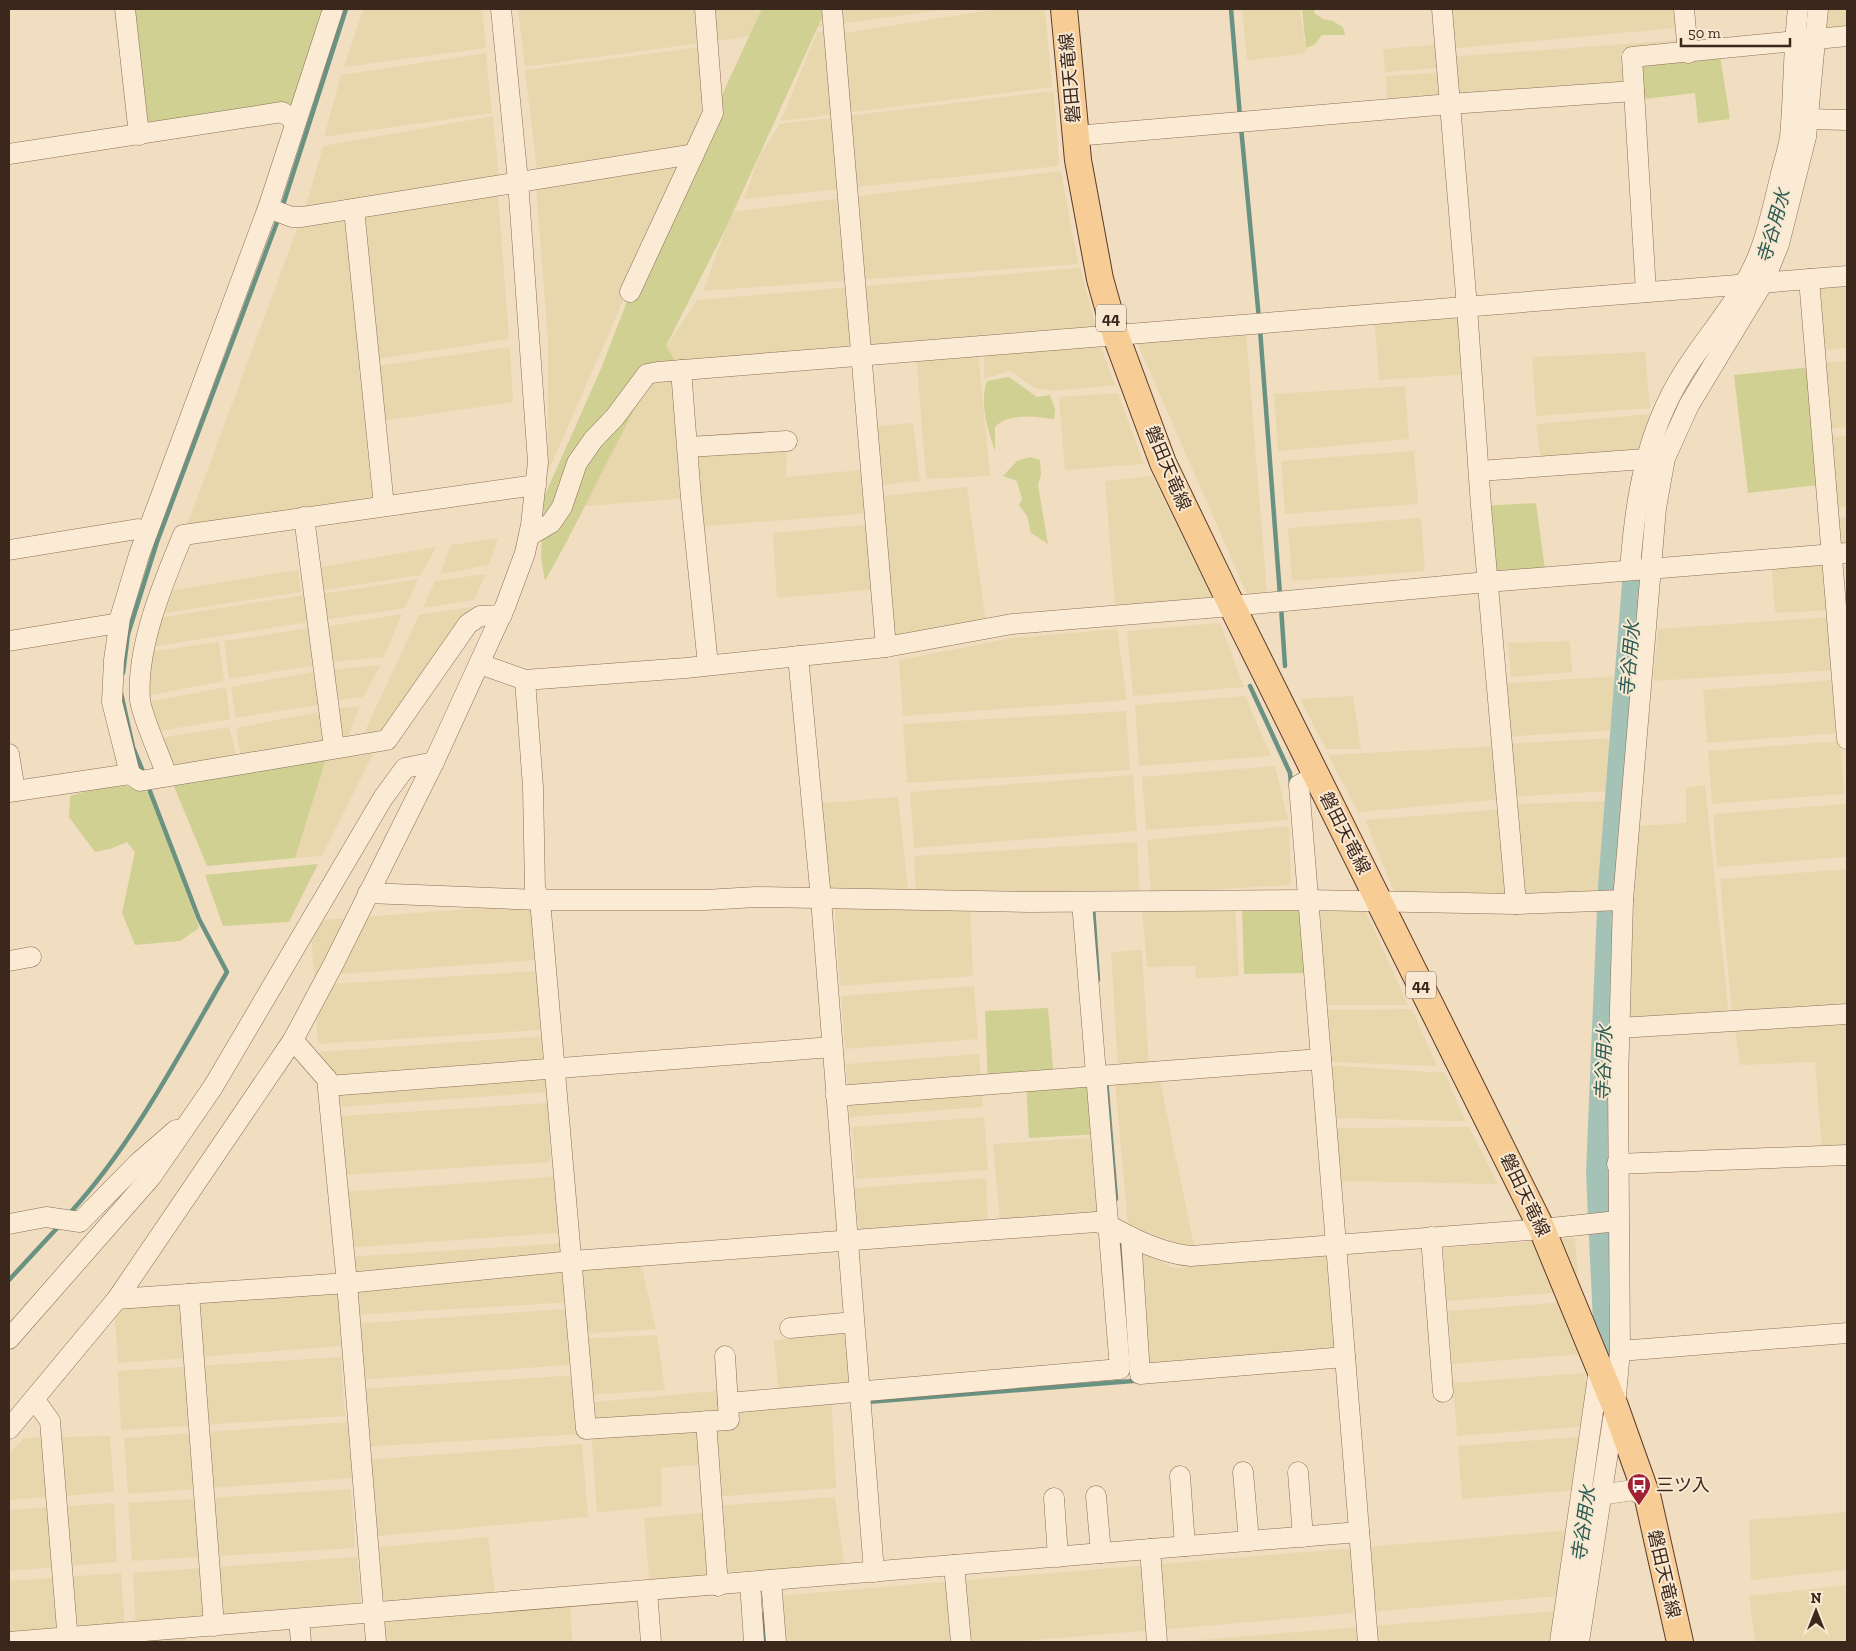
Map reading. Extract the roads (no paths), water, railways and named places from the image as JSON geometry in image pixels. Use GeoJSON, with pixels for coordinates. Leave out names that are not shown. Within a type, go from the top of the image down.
{"type":"FeatureCollection","features":[{"type":"Feature","properties":{"kind":"main road","name":"磐田天竜線"},"geometry":{"type":"LineString","coordinates":[[1064,9],[1075,136],[1082,191],[1097,268],[1116,336],[1164,463],[1232,606],[1542,1229],[1580,1316],[1648,1499],[1680,1642]]}},
{"type":"Feature","properties":{"kind":"street"},"geometry":{"type":"LineString","coordinates":[[125,9],[139,135]]}},
{"type":"Feature","properties":{"kind":"street"},"geometry":{"type":"LineString","coordinates":[[333,9],[268,208],[147,532],[119,623],[114,660],[112,702],[130,774],[140,781],[387,740],[468,624],[480,616],[502,615]]}},
{"type":"Feature","properties":{"kind":"street"},"geometry":{"type":"LineString","coordinates":[[9,1429],[117,1299],[163,1235],[293,1040],[333,965],[434,762],[502,615],[529,536],[538,462],[535,395],[518,181],[501,9]]}},
{"type":"Feature","properties":{"kind":"street"},"geometry":{"type":"LineString","coordinates":[[630,292],[713,113],[705,9]]}},
{"type":"Feature","properties":{"kind":"street"},"geometry":{"type":"LineString","coordinates":[[832,9],[886,647]]}},
{"type":"Feature","properties":{"kind":"street"},"geometry":{"type":"LineString","coordinates":[[1442,9],[1467,307],[1487,582],[1516,904]]}},
{"type":"Feature","properties":{"kind":"street"},"geometry":{"type":"LineString","coordinates":[[1684,9],[1688,53]]}},
{"type":"Feature","properties":{"kind":"street"},"geometry":{"type":"LineString","coordinates":[[1630,570],[1634,518],[1655,459],[1689,405],[1755,282],[1779,244],[1806,138],[1808,118],[1804,40],[1798,9]]}},
{"type":"Feature","properties":{"kind":"street"},"geometry":{"type":"LineString","coordinates":[[1755,282],[1789,140],[1804,40],[1818,9]]}},
{"type":"Feature","properties":{"kind":"street"},"geometry":{"type":"LineString","coordinates":[[1646,292],[1632,58],[1847,36]]}},
{"type":"Feature","properties":{"kind":"street"},"geometry":{"type":"LineString","coordinates":[[1075,136],[1450,104],[1634,91]]}},
{"type":"Feature","properties":{"kind":"street"},"geometry":{"type":"LineString","coordinates":[[9,154],[282,112],[296,121]]}},
{"type":"Feature","properties":{"kind":"street"},"geometry":{"type":"LineString","coordinates":[[1808,118],[1847,120]]}},
{"type":"Feature","properties":{"kind":"street"},"geometry":{"type":"LineString","coordinates":[[268,208],[292,217],[354,209],[694,154]]}},
{"type":"Feature","properties":{"kind":"street"},"geometry":{"type":"LineString","coordinates":[[354,209],[384,506]]}},
{"type":"Feature","properties":{"kind":"street"},"geometry":{"type":"LineString","coordinates":[[529,536],[551,523],[562,506],[577,463],[593,440],[615,417],[647,374],[1755,282],[1847,276]]}},
{"type":"Feature","properties":{"kind":"street"},"geometry":{"type":"LineString","coordinates":[[1809,279],[1839,554],[1847,739]]}},
{"type":"Feature","properties":{"kind":"street"},"geometry":{"type":"LineString","coordinates":[[681,370],[691,498],[708,665]]}},
{"type":"Feature","properties":{"kind":"street"},"geometry":{"type":"LineString","coordinates":[[688,447],[787,441]]}},
{"type":"Feature","properties":{"kind":"street"},"geometry":{"type":"LineString","coordinates":[[1479,471],[1655,459]]}},
{"type":"Feature","properties":{"kind":"street"},"geometry":{"type":"LineString","coordinates":[[1575,1642],[1615,1406],[1620,1350],[1617,1164],[1623,900],[1656,508],[1655,459]]}},
{"type":"Feature","properties":{"kind":"street"},"geometry":{"type":"LineString","coordinates":[[168,776],[140,702],[141,672],[155,603],[183,535],[536,485]]}},
{"type":"Feature","properties":{"kind":"street"},"geometry":{"type":"LineString","coordinates":[[304,517],[334,748]]}},
{"type":"Feature","properties":{"kind":"street"},"geometry":{"type":"LineString","coordinates":[[9,550],[138,529],[147,532]]}},
{"type":"Feature","properties":{"kind":"street"},"geometry":{"type":"LineString","coordinates":[[480,664],[525,680],[708,665],[886,647],[1012,624],[1487,582],[1839,554]]}},
{"type":"Feature","properties":{"kind":"street"},"geometry":{"type":"LineString","coordinates":[[9,641],[119,623]]}},
{"type":"Feature","properties":{"kind":"street"},"geometry":{"type":"LineString","coordinates":[[798,656],[821,899],[874,1572]]}},
{"type":"Feature","properties":{"kind":"street"},"geometry":{"type":"LineString","coordinates":[[525,680],[533,787],[536,889],[540,900],[586,1429],[729,1420],[725,1356]]}},
{"type":"Feature","properties":{"kind":"street"},"geometry":{"type":"LineString","coordinates":[[9,754],[12,792],[130,774]]}},
{"type":"Feature","properties":{"kind":"street"},"geometry":{"type":"LineString","coordinates":[[9,1339],[151,1177],[213,1088],[383,798],[405,768],[434,762]]}},
{"type":"Feature","properties":{"kind":"street"},"geometry":{"type":"LineString","coordinates":[[1316,775],[1299,785],[1368,1642]]}},
{"type":"Feature","properties":{"kind":"street"},"geometry":{"type":"LineString","coordinates":[[368,893],[540,900],[821,899],[1082,902],[1308,900],[1516,904],[1623,900]]}},
{"type":"Feature","properties":{"kind":"street"},"geometry":{"type":"LineString","coordinates":[[728,1403],[1120,1369],[1082,902]]}},
{"type":"Feature","properties":{"kind":"street"},"geometry":{"type":"LineString","coordinates":[[9,961],[31,957]]}},
{"type":"Feature","properties":{"kind":"street"},"geometry":{"type":"LineString","coordinates":[[1619,1028],[1847,1014]]}},
{"type":"Feature","properties":{"kind":"street"},"geometry":{"type":"LineString","coordinates":[[293,1040],[328,1079],[347,1283],[376,1642]]}},
{"type":"Feature","properties":{"kind":"street"},"geometry":{"type":"LineString","coordinates":[[328,1086],[555,1070],[832,1047]]}},
{"type":"Feature","properties":{"kind":"street"},"geometry":{"type":"LineString","coordinates":[[836,1096],[1321,1059]]}},
{"type":"Feature","properties":{"kind":"street"},"geometry":{"type":"LineString","coordinates":[[9,1224],[46,1217],[80,1222],[138,1163],[172,1132],[188,1123]]}},
{"type":"Feature","properties":{"kind":"street"},"geometry":{"type":"LineString","coordinates":[[1617,1164],[1847,1155]]}},
{"type":"Feature","properties":{"kind":"street"},"geometry":{"type":"LineString","coordinates":[[117,1299],[347,1283],[572,1261],[1096,1222],[1108,1224],[1130,1237],[1172,1254],[1191,1256],[1335,1243],[1542,1229],[1618,1221]]}},
{"type":"Feature","properties":{"kind":"street"},"geometry":{"type":"LineString","coordinates":[[1130,1237],[1140,1374],[1345,1356]]}},
{"type":"Feature","properties":{"kind":"street"},"geometry":{"type":"LineString","coordinates":[[1431,1237],[1443,1392]]}},
{"type":"Feature","properties":{"kind":"street"},"geometry":{"type":"LineString","coordinates":[[189,1294],[214,1626]]}},
{"type":"Feature","properties":{"kind":"street"},"geometry":{"type":"LineString","coordinates":[[790,1328],[854,1322]]}},
{"type":"Feature","properties":{"kind":"street"},"geometry":{"type":"LineString","coordinates":[[1620,1350],[1847,1333]]}},
{"type":"Feature","properties":{"kind":"street"},"geometry":{"type":"LineString","coordinates":[[1575,1642],[1599,1369]]}},
{"type":"Feature","properties":{"kind":"street"},"geometry":{"type":"LineString","coordinates":[[35,1400],[50,1421],[68,1640]]}},
{"type":"Feature","properties":{"kind":"street"},"geometry":{"type":"LineString","coordinates":[[706,1421],[718,1586]]}},
{"type":"Feature","properties":{"kind":"street"},"geometry":{"type":"LineString","coordinates":[[1243,1472],[1249,1541]]}},
{"type":"Feature","properties":{"kind":"street"},"geometry":{"type":"LineString","coordinates":[[1298,1472],[1303,1536]]}},
{"type":"Feature","properties":{"kind":"street"},"geometry":{"type":"LineString","coordinates":[[1180,1476],[1185,1546]]}},
{"type":"Feature","properties":{"kind":"street"},"geometry":{"type":"LineString","coordinates":[[1601,1495],[1633,1490],[1648,1499]]}},
{"type":"Feature","properties":{"kind":"street"},"geometry":{"type":"LineString","coordinates":[[1096,1496],[1101,1553]]}},
{"type":"Feature","properties":{"kind":"street"},"geometry":{"type":"LineString","coordinates":[[1054,1498],[1058,1557]]}},
{"type":"Feature","properties":{"kind":"street"},"geometry":{"type":"LineString","coordinates":[[9,1642],[68,1640],[214,1626],[1359,1532]]}},
{"type":"Feature","properties":{"kind":"street"},"geometry":{"type":"LineString","coordinates":[[1150,1549],[1157,1642]]}},
{"type":"Feature","properties":{"kind":"street"},"geometry":{"type":"LineString","coordinates":[[954,1565],[960,1642]]}},
{"type":"Feature","properties":{"kind":"street"},"geometry":{"type":"LineString","coordinates":[[771,1580],[776,1642]]}},
{"type":"Feature","properties":{"kind":"street"},"geometry":{"type":"LineString","coordinates":[[750,1582],[754,1642]]}},
{"type":"Feature","properties":{"kind":"street"},"geometry":{"type":"LineString","coordinates":[[646,1591],[651,1642]]}},
{"type":"Feature","properties":{"kind":"street"},"geometry":{"type":"LineString","coordinates":[[299,1619],[301,1642]]}},
{"type":"Feature","properties":{"kind":"waterway"},"geometry":{"type":"LineString","coordinates":[[282,208],[346,9]]}},
{"type":"Feature","properties":{"kind":"waterway"},"geometry":{"type":"LineString","coordinates":[[1231,9],[1240,117]]}},
{"type":"Feature","properties":{"kind":"waterway"},"geometry":{"type":"LineString","coordinates":[[1241,127],[1259,319]]}},
{"type":"Feature","properties":{"kind":"waterway"},"geometry":{"type":"LineString","coordinates":[[123,673],[128,634],[157,542],[279,217]]}},
{"type":"Feature","properties":{"kind":"waterway"},"geometry":{"type":"LineString","coordinates":[[1260,329],[1280,595]]}},
{"type":"Feature","properties":{"kind":"waterway","name":"寺谷用水"},"geometry":{"type":"LineString","coordinates":[[1607,1343],[1599,1173],[1611,886],[1638,546]]}},
{"type":"Feature","properties":{"kind":"waterway"},"geometry":{"type":"LineString","coordinates":[[1281,606],[1285,666]]}},
{"type":"Feature","properties":{"kind":"waterway"},"geometry":{"type":"LineString","coordinates":[[1250,686],[1290,773],[1291,785]]}},
{"type":"Feature","properties":{"kind":"waterway"},"geometry":{"type":"LineString","coordinates":[[121,693],[133,747],[144,774]]}},
{"type":"Feature","properties":{"kind":"waterway"},"geometry":{"type":"LineString","coordinates":[[69,1214],[92,1187],[135,1128],[227,972],[199,919],[148,786]]}},
{"type":"Feature","properties":{"kind":"waterway"},"geometry":{"type":"LineString","coordinates":[[1093,907],[1098,980]]}},
{"type":"Feature","properties":{"kind":"waterway"},"geometry":{"type":"LineString","coordinates":[[1106,1079],[1116,1199]]}},
{"type":"Feature","properties":{"kind":"waterway"},"geometry":{"type":"LineString","coordinates":[[9,1280],[59,1226]]}},
{"type":"Feature","properties":{"kind":"waterway"},"geometry":{"type":"LineString","coordinates":[[1119,1239],[1124,1278]]}},
{"type":"Feature","properties":{"kind":"waterway"},"geometry":{"type":"LineString","coordinates":[[867,1402],[1133,1381],[1134,1375]]}},
{"type":"Feature","properties":{"kind":"waterway"},"geometry":{"type":"LineString","coordinates":[[762,1614],[764,1642]]}},
{"type":"Feature","properties":{"kind":"place","name":"三ツ入"},"geometry":{"type":"Point","coordinates":[1639,1506]}}]}
